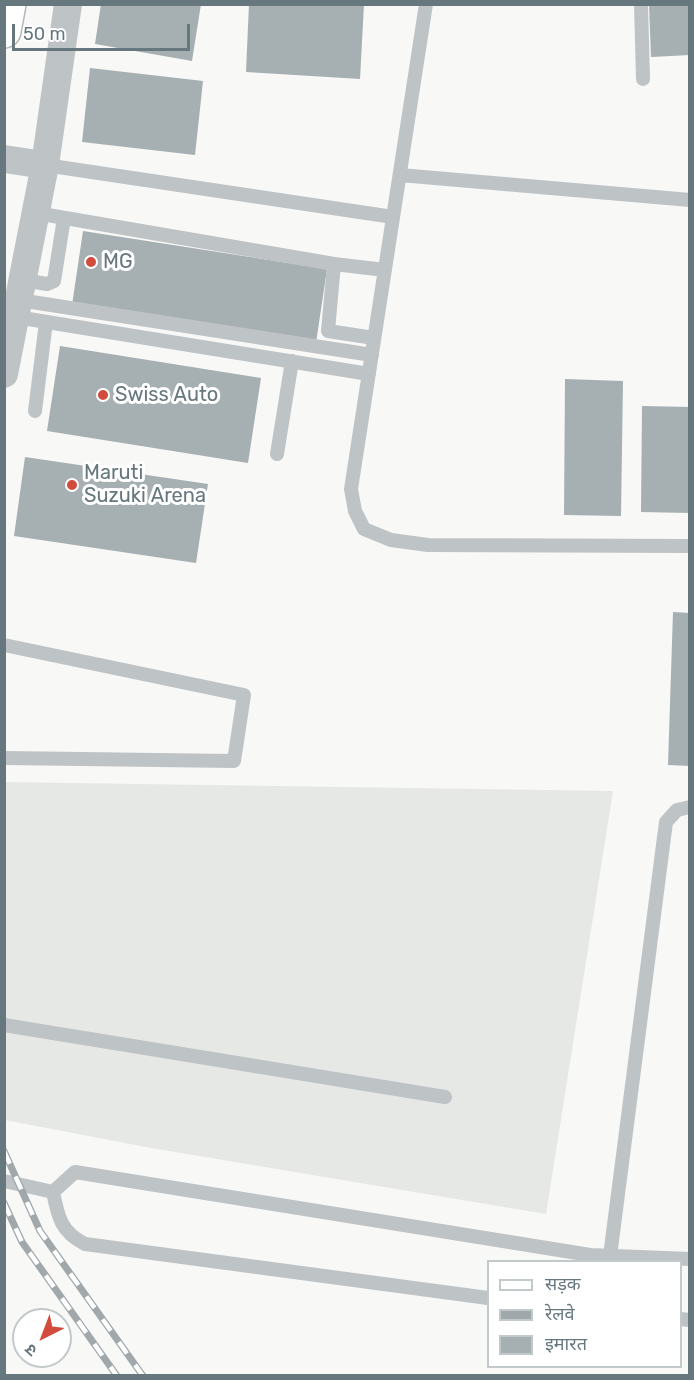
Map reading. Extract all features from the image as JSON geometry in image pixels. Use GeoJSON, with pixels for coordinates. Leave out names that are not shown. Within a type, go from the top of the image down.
{"type":"FeatureCollection","features":[{"type":"Feature","properties":{"kind":"main road"},"geometry":{"type":"LineString","coordinates":[[4,31],[9,4]]}},
{"type":"Feature","properties":{"kind":"street"},"geometry":{"type":"LineString","coordinates":[[4,374],[45,165],[68,4]]}},
{"type":"Feature","properties":{"kind":"street"},"geometry":{"type":"LineString","coordinates":[[4,159],[45,165]]}},
{"type":"Feature","properties":{"kind":"lane"},"geometry":{"type":"LineString","coordinates":[[426,4],[351,489],[355,512],[364,529],[391,540],[428,545],[690,546]]}},
{"type":"Feature","properties":{"kind":"lane"},"geometry":{"type":"LineString","coordinates":[[641,4],[643,79]]}},
{"type":"Feature","properties":{"kind":"lane"},"geometry":{"type":"LineString","coordinates":[[45,165],[393,217]]}},
{"type":"Feature","properties":{"kind":"lane"},"geometry":{"type":"LineString","coordinates":[[400,176],[690,200]]}},
{"type":"Feature","properties":{"kind":"lane"},"geometry":{"type":"LineString","coordinates":[[36,213],[334,264],[385,270]]}},
{"type":"Feature","properties":{"kind":"lane"},"geometry":{"type":"LineString","coordinates":[[19,299],[54,281],[64,218]]}},
{"type":"Feature","properties":{"kind":"lane"},"geometry":{"type":"LineString","coordinates":[[334,264],[328,331],[374,338]]}},
{"type":"Feature","properties":{"kind":"lane"},"geometry":{"type":"LineString","coordinates":[[19,299],[46,322],[369,374]]}},
{"type":"Feature","properties":{"kind":"lane"},"geometry":{"type":"LineString","coordinates":[[19,299],[372,356]]}},
{"type":"Feature","properties":{"kind":"lane"},"geometry":{"type":"LineString","coordinates":[[35,411],[46,322]]}},
{"type":"Feature","properties":{"kind":"lane"},"geometry":{"type":"LineString","coordinates":[[278,454],[292,361]]}},
{"type":"Feature","properties":{"kind":"lane"},"geometry":{"type":"LineString","coordinates":[[4,758],[234,761],[244,695],[5,649]]}},
{"type":"Feature","properties":{"kind":"lane"},"geometry":{"type":"LineString","coordinates":[[610,1256],[666,822],[677,810],[690,807]]}},
{"type":"Feature","properties":{"kind":"lane"},"geometry":{"type":"LineString","coordinates":[[4,1025],[445,1097]]}},
{"type":"Feature","properties":{"kind":"lane"},"geometry":{"type":"LineString","coordinates":[[53,1192],[75,1172],[578,1253],[690,1259]]}},
{"type":"Feature","properties":{"kind":"lane"},"geometry":{"type":"LineString","coordinates":[[4,1181],[53,1192]]}},
{"type":"Feature","properties":{"kind":"lane"},"geometry":{"type":"LineString","coordinates":[[53,1192],[60,1224],[67,1233],[85,1244],[487,1298]]}},
{"type":"Feature","properties":{"kind":"shaded area"},"geometry":{"type":"Polygon","coordinates":[[[4,782],[613,791],[546,1214],[151,1148],[5,1120],[4,782]]]}},
{"type":"Feature","properties":{"kind":"building"},"geometry":{"type":"Polygon","coordinates":[[[101,4],[201,4],[192,61],[95,44],[101,4]]]}},
{"type":"Feature","properties":{"kind":"building"},"geometry":{"type":"Polygon","coordinates":[[[249,4],[364,4],[360,79],[246,72],[249,4]]]}},
{"type":"Feature","properties":{"kind":"building"},"geometry":{"type":"Polygon","coordinates":[[[649,4],[690,4],[690,55],[651,57],[649,4]]]}},
{"type":"Feature","properties":{"kind":"building"},"geometry":{"type":"Polygon","coordinates":[[[90,68],[203,81],[195,155],[82,142],[90,68]]]}},
{"type":"Feature","properties":{"kind":"building"},"geometry":{"type":"Polygon","coordinates":[[[83,231],[327,269],[316,343],[72,305],[83,231]]]}},
{"type":"Feature","properties":{"kind":"building"},"geometry":{"type":"Polygon","coordinates":[[[60,346],[261,378],[248,463],[47,431],[60,346]]]}},
{"type":"Feature","properties":{"kind":"building"},"geometry":{"type":"Polygon","coordinates":[[[565,379],[623,381],[621,516],[564,515],[565,379]]]}},
{"type":"Feature","properties":{"kind":"building"},"geometry":{"type":"Polygon","coordinates":[[[642,406],[690,407],[690,513],[641,512],[642,406]]]}},
{"type":"Feature","properties":{"kind":"building"},"geometry":{"type":"Polygon","coordinates":[[[25,457],[208,484],[196,563],[14,536],[25,457]]]}},
{"type":"Feature","properties":{"kind":"building"},"geometry":{"type":"Polygon","coordinates":[[[673,612],[690,613],[690,766],[668,765],[673,612]]]}},
{"type":"Feature","properties":{"kind":"railway"},"geometry":{"type":"LineString","coordinates":[[4,1151],[40,1231],[143,1376]]}},
{"type":"Feature","properties":{"kind":"railway"},"geometry":{"type":"LineString","coordinates":[[4,1203],[22,1242],[117,1376]]}},
{"type":"Feature","properties":{"kind":"place","name":"MG"},"geometry":{"type":"Point","coordinates":[91,262]}},
{"type":"Feature","properties":{"kind":"place","name":"Swiss Auto"},"geometry":{"type":"Point","coordinates":[103,395]}},
{"type":"Feature","properties":{"kind":"place","name":"Maruti Suzuki Arena"},"geometry":{"type":"Point","coordinates":[72,485]}}]}
